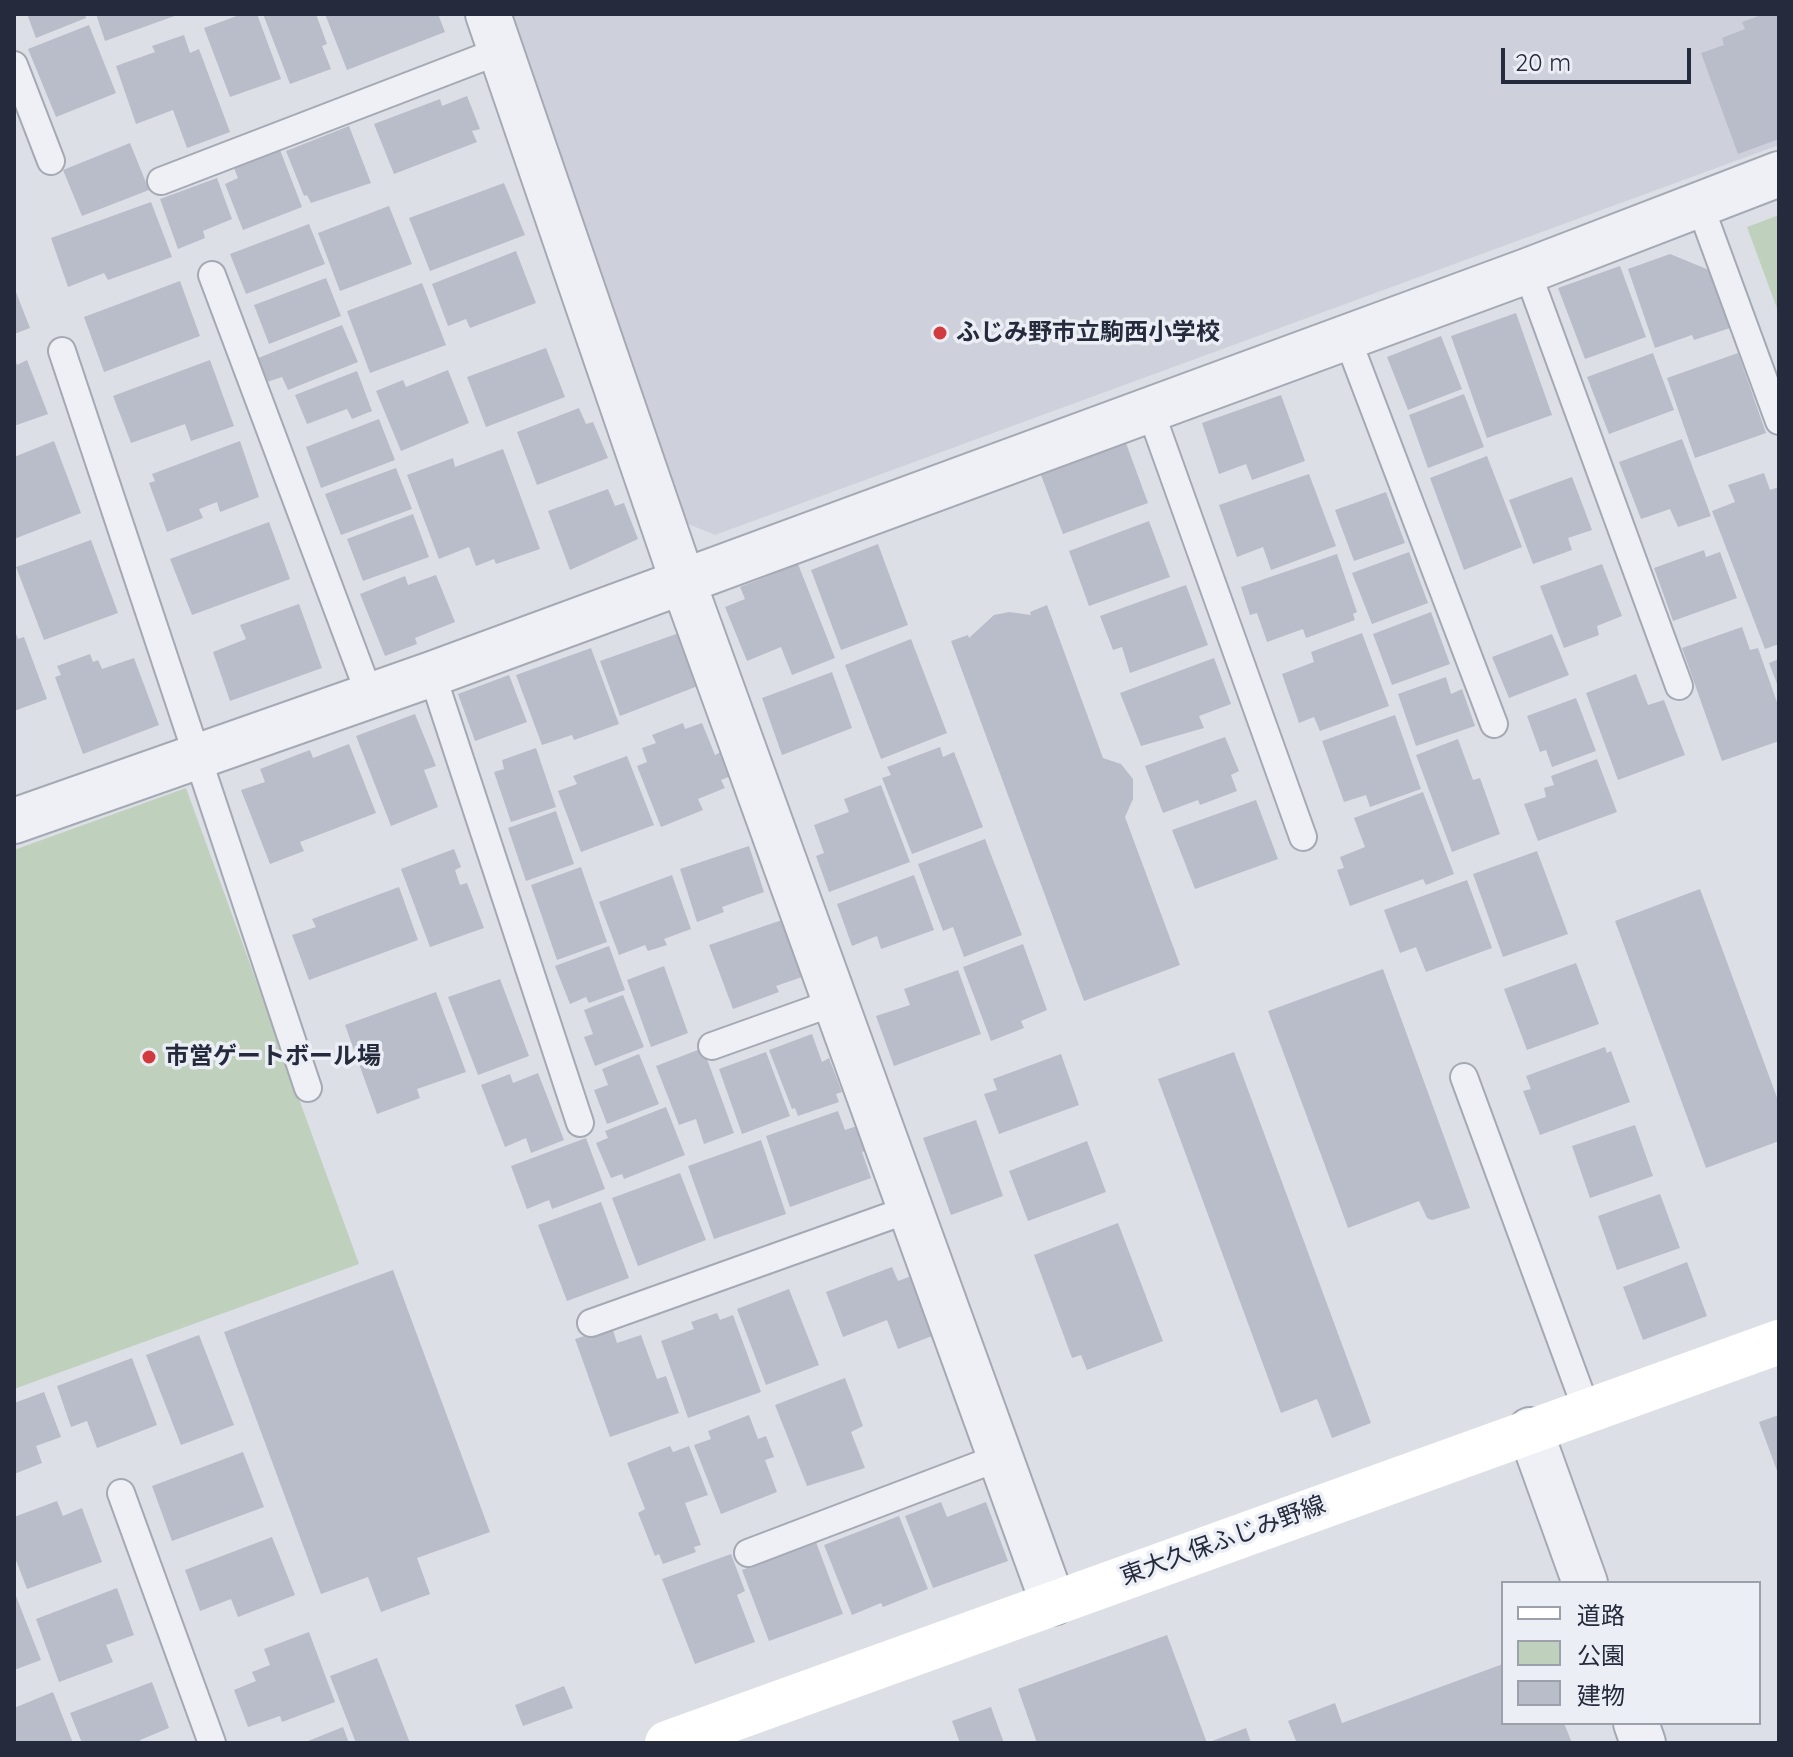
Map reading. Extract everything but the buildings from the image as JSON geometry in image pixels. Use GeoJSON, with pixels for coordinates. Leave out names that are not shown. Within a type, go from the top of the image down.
{"type":"FeatureCollection","features":[{"type":"Feature","properties":{"kind":"main road","name":"東大久保ふじみ野線"},"geometry":{"type":"LineString","coordinates":[[667,1743],[1779,1342]]}},
{"type":"Feature","properties":{"kind":"street"},"geometry":{"type":"LineString","coordinates":[[495,32],[682,579],[910,1209],[1003,1456],[1053,1603]]}},
{"type":"Feature","properties":{"kind":"street"},"geometry":{"type":"LineString","coordinates":[[14,821],[432,674],[682,579],[1527,271],[1779,174]]}},
{"type":"Feature","properties":{"kind":"street"},"geometry":{"type":"LineString","coordinates":[[1530,1430],[1584,1581]]}},
{"type":"Feature","properties":{"kind":"lane"},"geometry":{"type":"LineString","coordinates":[[161,181],[495,32]]}},
{"type":"Feature","properties":{"kind":"lane"},"geometry":{"type":"LineString","coordinates":[[14,65],[51,161]]}},
{"type":"Feature","properties":{"kind":"lane"},"geometry":{"type":"LineString","coordinates":[[1699,203],[1779,421]]}},
{"type":"Feature","properties":{"kind":"lane"},"geometry":{"type":"LineString","coordinates":[[1527,271],[1679,686]]}},
{"type":"Feature","properties":{"kind":"lane"},"geometry":{"type":"LineString","coordinates":[[212,275],[370,696]]}},
{"type":"Feature","properties":{"kind":"lane"},"geometry":{"type":"LineString","coordinates":[[1346,335],[1494,724]]}},
{"type":"Feature","properties":{"kind":"lane"},"geometry":{"type":"LineString","coordinates":[[62,351],[308,1088]]}},
{"type":"Feature","properties":{"kind":"lane"},"geometry":{"type":"LineString","coordinates":[[1150,410],[1303,837]]}},
{"type":"Feature","properties":{"kind":"lane"},"geometry":{"type":"LineString","coordinates":[[432,674],[580,1123]]}},
{"type":"Feature","properties":{"kind":"lane"},"geometry":{"type":"LineString","coordinates":[[712,1046],[835,1002]]}},
{"type":"Feature","properties":{"kind":"lane"},"geometry":{"type":"LineString","coordinates":[[1464,1077],[1587,1411]]}},
{"type":"Feature","properties":{"kind":"lane"},"geometry":{"type":"LineString","coordinates":[[591,1323],[910,1209]]}},
{"type":"Feature","properties":{"kind":"lane"},"geometry":{"type":"LineString","coordinates":[[748,1553],[1003,1456]]}},
{"type":"Feature","properties":{"kind":"lane"},"geometry":{"type":"LineString","coordinates":[[121,1493],[212,1743]]}},
{"type":"Feature","properties":{"kind":"shaded area","name":"ふじみ野市立駒西小学校"},"geometry":{"type":"Polygon","coordinates":[[[499,14],[1779,14],[1779,145],[715,535],[681,521],[499,14]]]}},
{"type":"Feature","properties":{"kind":"green space"},"geometry":{"type":"Polygon","coordinates":[[[1779,215],[1779,314],[1747,227],[1779,215]]]}},
{"type":"Feature","properties":{"kind":"green space","name":"市営ゲートボール場"},"geometry":{"type":"Polygon","coordinates":[[[186,788],[359,1264],[14,1389],[14,850],[186,788]]]}},
{"type":"Feature","properties":{"kind":"place","name":"ふじみ野市立駒西小学校"},"geometry":{"type":"Point","coordinates":[940,333]}},
{"type":"Feature","properties":{"kind":"place","name":"市営ゲートボール場"},"geometry":{"type":"Point","coordinates":[149,1057]}}]}
